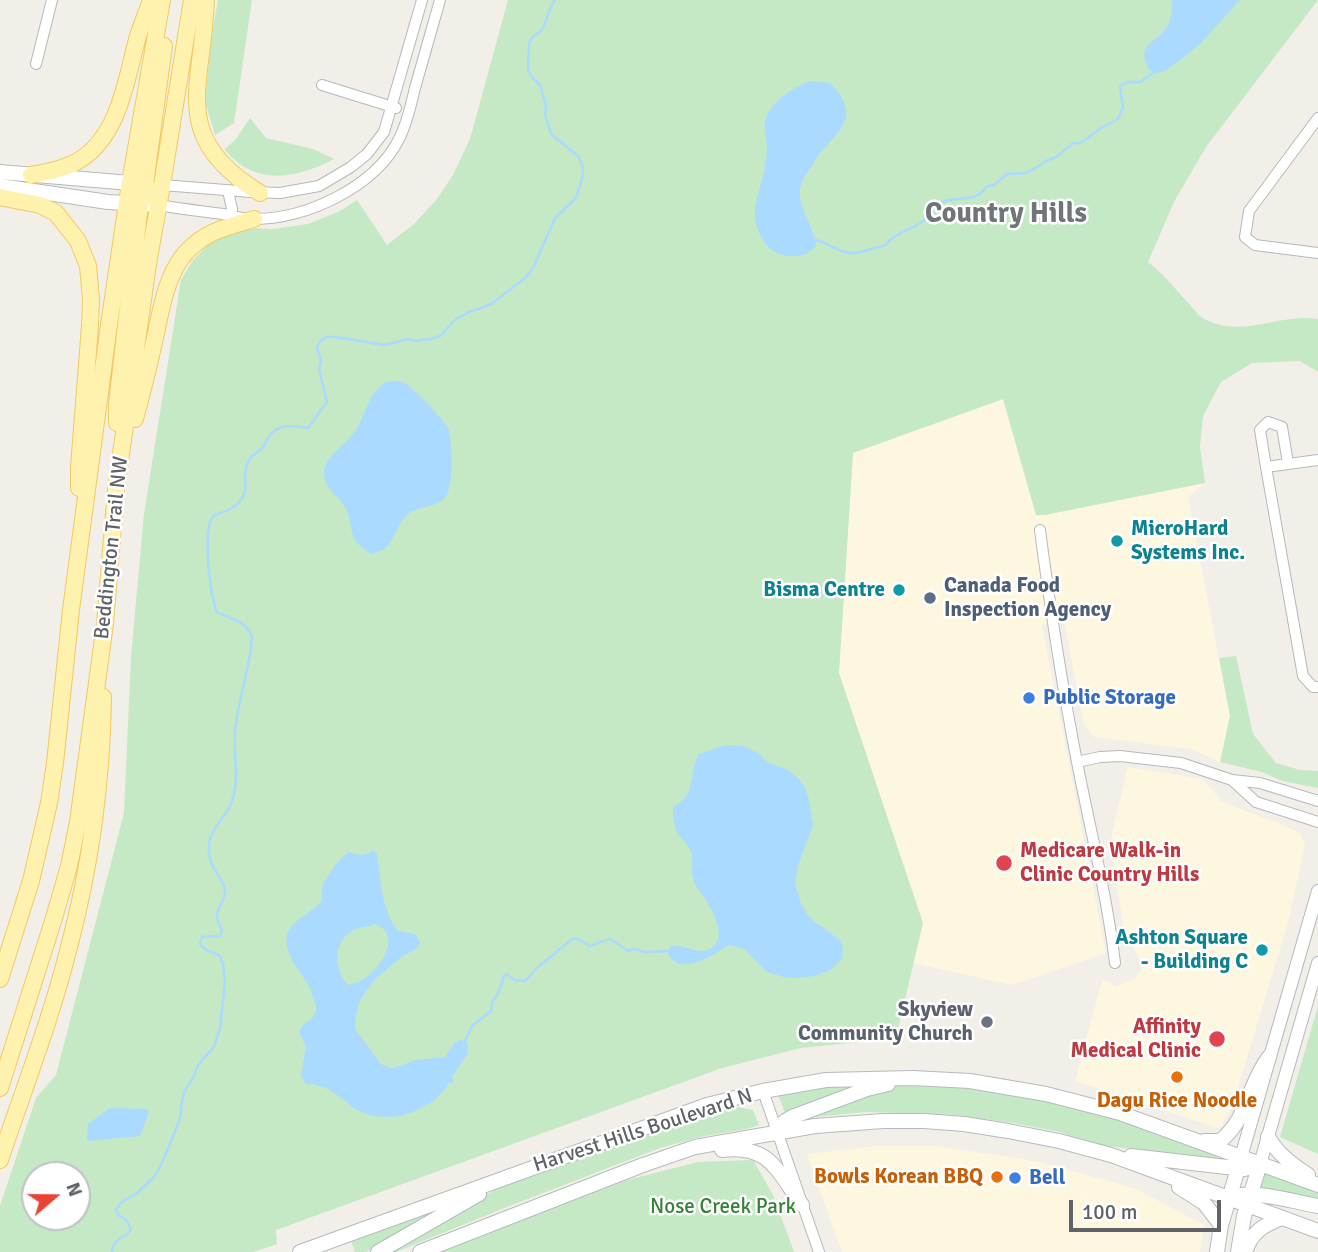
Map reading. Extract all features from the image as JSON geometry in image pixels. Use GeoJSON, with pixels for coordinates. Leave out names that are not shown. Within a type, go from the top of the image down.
{"type":"FeatureCollection","features":[{"type":"Feature","properties":{"kind":"main road","name":"Beddington Trail NW"},"geometry":{"type":"LineString","coordinates":[[0,1088],[69,866],[86,773],[104,624],[116,489],[148,264],[192,0]]}},
{"type":"Feature","properties":{"kind":"main road"},"geometry":{"type":"LineString","coordinates":[[206,0],[196,90],[201,130],[210,150],[222,164],[235,177],[260,192]]}},
{"type":"Feature","properties":{"kind":"main road","name":"Beddington Trail NW"},"geometry":{"type":"LineString","coordinates":[[0,979],[31,881],[49,803],[108,332],[164,49],[158,3]]}},
{"type":"Feature","properties":{"kind":"main road"},"geometry":{"type":"LineString","coordinates":[[31,175],[55,170],[77,161],[102,140],[118,108],[140,32],[158,3]]}},
{"type":"Feature","properties":{"kind":"main road"},"geometry":{"type":"LineString","coordinates":[[0,172],[162,185]]}},
{"type":"Feature","properties":{"kind":"main road"},"geometry":{"type":"LineString","coordinates":[[138,184],[159,205]]}},
{"type":"Feature","properties":{"kind":"main road"},"geometry":{"type":"LineString","coordinates":[[0,186],[159,205]]}},
{"type":"Feature","properties":{"kind":"main road"},"geometry":{"type":"LineString","coordinates":[[0,198],[40,205],[56,213],[78,241],[88,266],[90,313],[79,467],[80,548]]}},
{"type":"Feature","properties":{"kind":"main road"},"geometry":{"type":"LineString","coordinates":[[116,489],[117,404],[134,204]]}},
{"type":"Feature","properties":{"kind":"main road"},"geometry":{"type":"LineString","coordinates":[[116,489],[152,353],[162,304],[176,265],[192,246],[230,221],[254,219]]}},
{"type":"Feature","properties":{"kind":"main road"},"geometry":{"type":"LineString","coordinates":[[0,1160],[60,979],[84,884],[103,732],[104,624]]}},
{"type":"Feature","properties":{"kind":"main road"},"geometry":{"type":"LineString","coordinates":[[1196,1140],[1220,1141],[1231,1130],[1238,1122],[1259,1069],[1269,1057]]}},
{"type":"Feature","properties":{"kind":"main road"},"geometry":{"type":"LineString","coordinates":[[776,1133],[792,1116],[867,1089],[913,1078]]}},
{"type":"Feature","properties":{"kind":"main road","name":"Harvest Hills Boulevard N"},"geometry":{"type":"LineString","coordinates":[[300,1252],[330,1247],[517,1173],[707,1105],[763,1091],[826,1080],[913,1078],[970,1081],[1046,1094],[1120,1113],[1196,1140],[1240,1163]]}},
{"type":"Feature","properties":{"kind":"main road","name":"Harvest Hills Boulevard N"},"geometry":{"type":"LineString","coordinates":[[420,1252],[695,1147],[846,1123],[924,1121],[964,1124],[1059,1141],[1144,1167],[1228,1198]]}},
{"type":"Feature","properties":{"kind":"main road"},"geometry":{"type":"LineString","coordinates":[[1268,1137],[1287,1161],[1318,1183]]}},
{"type":"Feature","properties":{"kind":"main road"},"geometry":{"type":"LineString","coordinates":[[649,1163],[665,1163],[738,1148],[749,1150],[770,1161],[802,1205]]}},
{"type":"Feature","properties":{"kind":"main road"},"geometry":{"type":"LineString","coordinates":[[1102,1153],[1240,1163],[1250,1168],[1260,1164],[1318,1183]]}},
{"type":"Feature","properties":{"kind":"main road"},"geometry":{"type":"LineString","coordinates":[[1217,1252],[1228,1198],[1240,1163]]}},
{"type":"Feature","properties":{"kind":"main road"},"geometry":{"type":"LineString","coordinates":[[1238,1252],[1260,1164]]}},
{"type":"Feature","properties":{"kind":"main road"},"geometry":{"type":"LineString","coordinates":[[1144,1167],[1204,1203],[1221,1226]]}},
{"type":"Feature","properties":{"kind":"main road"},"geometry":{"type":"LineString","coordinates":[[378,1252],[517,1173]]}},
{"type":"Feature","properties":{"kind":"main road"},"geometry":{"type":"LineString","coordinates":[[1228,1198],[1239,1195],[1282,1218],[1318,1231]]}},
{"type":"Feature","properties":{"kind":"main road"},"geometry":{"type":"LineString","coordinates":[[1249,1200],[1318,1206]]}},
{"type":"Feature","properties":{"kind":"main road"},"geometry":{"type":"LineString","coordinates":[[1245,1252],[1257,1231],[1282,1218]]}},
{"type":"Feature","properties":{"kind":"street"},"geometry":{"type":"LineString","coordinates":[[36,64],[52,0]]}},
{"type":"Feature","properties":{"kind":"street"},"geometry":{"type":"LineString","coordinates":[[162,185],[280,193],[319,186],[351,167],[367,154],[384,132],[422,0]]}},
{"type":"Feature","properties":{"kind":"street"},"geometry":{"type":"LineString","coordinates":[[254,219],[291,214],[339,197],[381,165],[399,140],[440,0]]}},
{"type":"Feature","properties":{"kind":"street"},"geometry":{"type":"LineString","coordinates":[[322,85],[409,112]]}},
{"type":"Feature","properties":{"kind":"street"},"geometry":{"type":"LineString","coordinates":[[1318,118],[1249,211],[1245,237],[1255,245],[1318,253]]}},
{"type":"Feature","properties":{"kind":"street"},"geometry":{"type":"LineString","coordinates":[[159,205],[230,221],[231,200],[228,191]]}},
{"type":"Feature","properties":{"kind":"street"},"geometry":{"type":"LineString","coordinates":[[1288,463],[1282,427],[1268,422],[1260,430],[1303,676],[1313,687],[1318,687]]}},
{"type":"Feature","properties":{"kind":"street"},"geometry":{"type":"LineString","coordinates":[[1266,467],[1318,460]]}},
{"type":"Feature","properties":{"kind":"street"},"geometry":{"type":"LineString","coordinates":[[1040,530],[1048,596],[1077,762],[1109,916],[1115,962]]}},
{"type":"Feature","properties":{"kind":"street"},"geometry":{"type":"LineString","coordinates":[[1077,762],[1120,756],[1181,763],[1231,780],[1260,783],[1318,801]]}},
{"type":"Feature","properties":{"kind":"street"},"geometry":{"type":"LineString","coordinates":[[1231,780],[1256,802],[1318,822]]}},
{"type":"Feature","properties":{"kind":"street"},"geometry":{"type":"LineString","coordinates":[[1240,1163],[1318,891]]}},
{"type":"Feature","properties":{"kind":"street"},"geometry":{"type":"LineString","coordinates":[[1260,1164],[1318,963]]}},
{"type":"Feature","properties":{"kind":"street"},"geometry":{"type":"LineString","coordinates":[[763,1091],[819,1252]]}},
{"type":"Feature","properties":{"kind":"shaded area"},"geometry":{"type":"Polygon","coordinates":[[[1004,399],[1045,515],[1205,483],[1188,497],[1230,716],[1220,762],[1191,749],[1094,737],[1084,724],[1064,621],[1042,625],[1106,953],[1012,985],[913,963],[923,923],[839,673],[853,453],[1004,399]]]}},
{"type":"Feature","properties":{"kind":"shaded area"},"geometry":{"type":"Polygon","coordinates":[[[1128,767],[1203,779],[1222,802],[1288,827],[1299,833],[1305,845],[1289,919],[1232,1107],[1218,1128],[1075,1081],[1102,980],[1116,986],[1134,979],[1142,968],[1137,953],[1126,940],[1115,875],[1112,833],[1128,767]]]}},
{"type":"Feature","properties":{"kind":"shaded area"},"geometry":{"type":"Polygon","coordinates":[[[877,1146],[938,1146],[1039,1162],[1134,1188],[1204,1225],[1200,1252],[842,1252],[807,1154],[877,1146]]]}},
{"type":"Feature","properties":{"kind":"green space"},"geometry":{"type":"Polygon","coordinates":[[[218,0],[252,0],[234,123],[215,135],[205,101],[218,0]]]}},
{"type":"Feature","properties":{"kind":"green space"},"geometry":{"type":"Polygon","coordinates":[[[508,0],[1318,0],[1206,147],[1174,202],[1148,262],[1200,316],[1215,324],[1244,326],[1289,319],[1318,319],[1318,372],[1300,361],[1252,363],[1221,382],[1203,416],[1200,447],[1205,483],[1045,515],[1036,515],[1003,399],[853,453],[839,673],[923,923],[897,1033],[878,1040],[801,1048],[722,1068],[276,1230],[277,1244],[253,1252],[0,1252],[0,1206],[36,1098],[56,1075],[124,813],[131,657],[144,514],[181,280],[209,241],[242,228],[273,229],[308,224],[340,211],[357,200],[387,245],[414,224],[437,199],[453,175],[470,139],[508,0]]]}},
{"type":"Feature","properties":{"kind":"green space"},"geometry":{"type":"Polygon","coordinates":[[[250,118],[266,138],[313,149],[334,159],[287,175],[275,176],[251,170],[240,164],[225,149],[236,139],[250,118]]]}},
{"type":"Feature","properties":{"kind":"green space"},"geometry":{"type":"Polygon","coordinates":[[[1236,656],[1253,734],[1276,763],[1300,770],[1318,771],[1318,788],[1282,781],[1262,772],[1220,762],[1230,716],[1219,658],[1236,656]]]}},
{"type":"Feature","properties":{"kind":"green space"},"geometry":{"type":"Polygon","coordinates":[[[1318,1006],[1318,1154],[1280,1137],[1318,1006]]]}},
{"type":"Feature","properties":{"kind":"green space"},"geometry":{"type":"Polygon","coordinates":[[[907,1083],[993,1088],[1111,1115],[1214,1154],[1219,1160],[1099,1145],[1060,1132],[954,1115],[866,1112],[815,1117],[814,1112],[887,1087],[907,1083]]]}},
{"type":"Feature","properties":{"kind":"green space"},"geometry":{"type":"Polygon","coordinates":[[[855,1085],[785,1113],[778,1095],[829,1086],[855,1085]]]}},
{"type":"Feature","properties":{"kind":"green space"},"geometry":{"type":"Polygon","coordinates":[[[738,1107],[753,1110],[759,1125],[660,1148],[396,1252],[386,1252],[516,1178],[699,1113],[738,1107]]]}},
{"type":"Feature","properties":{"kind":"green space","name":"Nose Creek Park"},"geometry":{"type":"Polygon","coordinates":[[[753,1160],[773,1195],[794,1252],[441,1252],[627,1180],[698,1162],[753,1160]]]}},
{"type":"Feature","properties":{"kind":"green space"},"geometry":{"type":"Polygon","coordinates":[[[1263,1171],[1318,1190],[1318,1198],[1257,1189],[1263,1171]]]}},
{"type":"Feature","properties":{"kind":"green space"},"geometry":{"type":"Polygon","coordinates":[[[434,1211],[366,1252],[355,1252],[351,1240],[434,1211]]]}},
{"type":"Feature","properties":{"kind":"water"},"geometry":{"type":"Polygon","coordinates":[[[1172,0],[1240,0],[1199,45],[1167,70],[1156,73],[1149,70],[1145,51],[1168,25],[1172,0]]]}},
{"type":"Feature","properties":{"kind":"water"},"geometry":{"type":"Polygon","coordinates":[[[810,81],[830,83],[845,105],[845,122],[818,156],[801,186],[801,203],[813,231],[816,246],[806,254],[786,256],[766,245],[756,224],[756,202],[764,173],[767,145],[765,121],[768,113],[781,98],[810,81]]]}},
{"type":"Feature","properties":{"kind":"water"},"geometry":{"type":"Polygon","coordinates":[[[392,381],[407,385],[446,424],[451,443],[450,484],[445,498],[406,516],[389,544],[379,552],[371,554],[355,540],[346,509],[326,484],[324,473],[331,457],[356,430],[375,392],[392,381]]]}},
{"type":"Feature","properties":{"kind":"water"},"geometry":{"type":"Polygon","coordinates":[[[725,745],[743,746],[758,753],[769,763],[788,770],[805,787],[813,826],[798,865],[795,883],[801,904],[810,918],[841,941],[842,959],[830,970],[815,976],[787,978],[767,972],[744,949],[729,945],[689,964],[674,961],[668,955],[669,948],[674,946],[703,951],[709,950],[718,941],[716,922],[694,881],[691,851],[677,831],[673,807],[689,790],[698,755],[725,745]]]}},
{"type":"Feature","properties":{"kind":"water"},"geometry":{"type":"Polygon","coordinates":[[[373,850],[377,854],[383,894],[392,923],[398,931],[415,934],[420,942],[413,951],[376,978],[367,990],[359,1002],[355,1029],[381,1064],[391,1068],[415,1060],[445,1057],[457,1041],[468,1044],[467,1055],[452,1077],[454,1084],[449,1082],[434,1101],[425,1106],[392,1117],[362,1112],[327,1089],[306,1084],[301,1075],[306,1047],[299,1032],[315,1014],[316,1006],[311,990],[289,953],[286,938],[292,926],[322,901],[323,884],[341,859],[348,852],[361,855],[373,850]],[[375,924],[358,928],[346,935],[342,941],[337,956],[340,971],[348,985],[366,977],[380,962],[388,945],[384,930],[375,924]]]}},
{"type":"Feature","properties":{"kind":"water"},"geometry":{"type":"Polygon","coordinates":[[[110,1108],[148,1109],[140,1136],[87,1141],[88,1124],[110,1108]]]}},
{"type":"Feature","properties":{"kind":"waterway"},"geometry":{"type":"LineString","coordinates":[[112,1252],[117,1241],[131,1230],[116,1209],[154,1177],[180,1119],[185,1090],[198,1065],[214,1047],[220,1028],[225,983],[223,964],[219,955],[206,950],[200,944],[202,937],[220,936],[222,931],[217,916],[225,891],[210,860],[209,847],[212,833],[229,807],[234,793],[235,731],[252,637],[242,624],[217,612],[209,570],[210,523],[213,516],[232,508],[241,500],[245,492],[247,464],[272,433],[285,426],[308,428],[327,402],[317,347],[326,337],[384,345],[440,336],[456,319],[493,303],[526,277],[534,266],[555,218],[576,198],[583,175],[578,156],[551,134],[540,85],[528,69],[529,44],[532,37],[544,26],[555,0]]}},
{"type":"Feature","properties":{"kind":"waterway"},"geometry":{"type":"LineString","coordinates":[[816,240],[849,253],[885,246],[893,237],[926,219],[941,203],[977,196],[1007,174],[1025,173],[1056,157],[1073,143],[1081,143],[1118,119],[1123,107],[1120,86],[1127,82],[1140,82],[1155,72]]}},
{"type":"Feature","properties":{"kind":"waterway"},"geometry":{"type":"LineString","coordinates":[[465,1041],[472,1026],[491,1011],[506,974],[515,980],[525,981],[572,939],[578,939],[590,946],[613,940],[628,951],[668,951]]}},
{"type":"Feature","properties":{"kind":"place","name":"MicroHard Systems Inc."},"geometry":{"type":"Point","coordinates":[1117,541]}},
{"type":"Feature","properties":{"kind":"place","name":"Bisma Centre"},"geometry":{"type":"Point","coordinates":[899,590]}},
{"type":"Feature","properties":{"kind":"place","name":"Canada Food Inspection Agency"},"geometry":{"type":"Point","coordinates":[930,598]}},
{"type":"Feature","properties":{"kind":"place","name":"Public Storage"},"geometry":{"type":"Point","coordinates":[1029,698]}},
{"type":"Feature","properties":{"kind":"place","name":"Medicare Walk-in Clinic Country Hills"},"geometry":{"type":"Point","coordinates":[1004,863]}},
{"type":"Feature","properties":{"kind":"place","name":"Ashton Square - Building C"},"geometry":{"type":"Point","coordinates":[1262,950]}},
{"type":"Feature","properties":{"kind":"place","name":"Skyview Community Church"},"geometry":{"type":"Point","coordinates":[987,1022]}},
{"type":"Feature","properties":{"kind":"place","name":"Affinity Medical Clinic"},"geometry":{"type":"Point","coordinates":[1217,1039]}},
{"type":"Feature","properties":{"kind":"place","name":"Dagu Rice Noodle"},"geometry":{"type":"Point","coordinates":[1177,1077]}},
{"type":"Feature","properties":{"kind":"place","name":"Bowls Korean BBQ"},"geometry":{"type":"Point","coordinates":[997,1177]}},
{"type":"Feature","properties":{"kind":"place","name":"Bell"},"geometry":{"type":"Point","coordinates":[1015,1178]}},
{"type":"Feature","properties":{"kind":"district","name":"Country Hills"},"geometry":{"type":"Point","coordinates":[1006,215]}}]}
